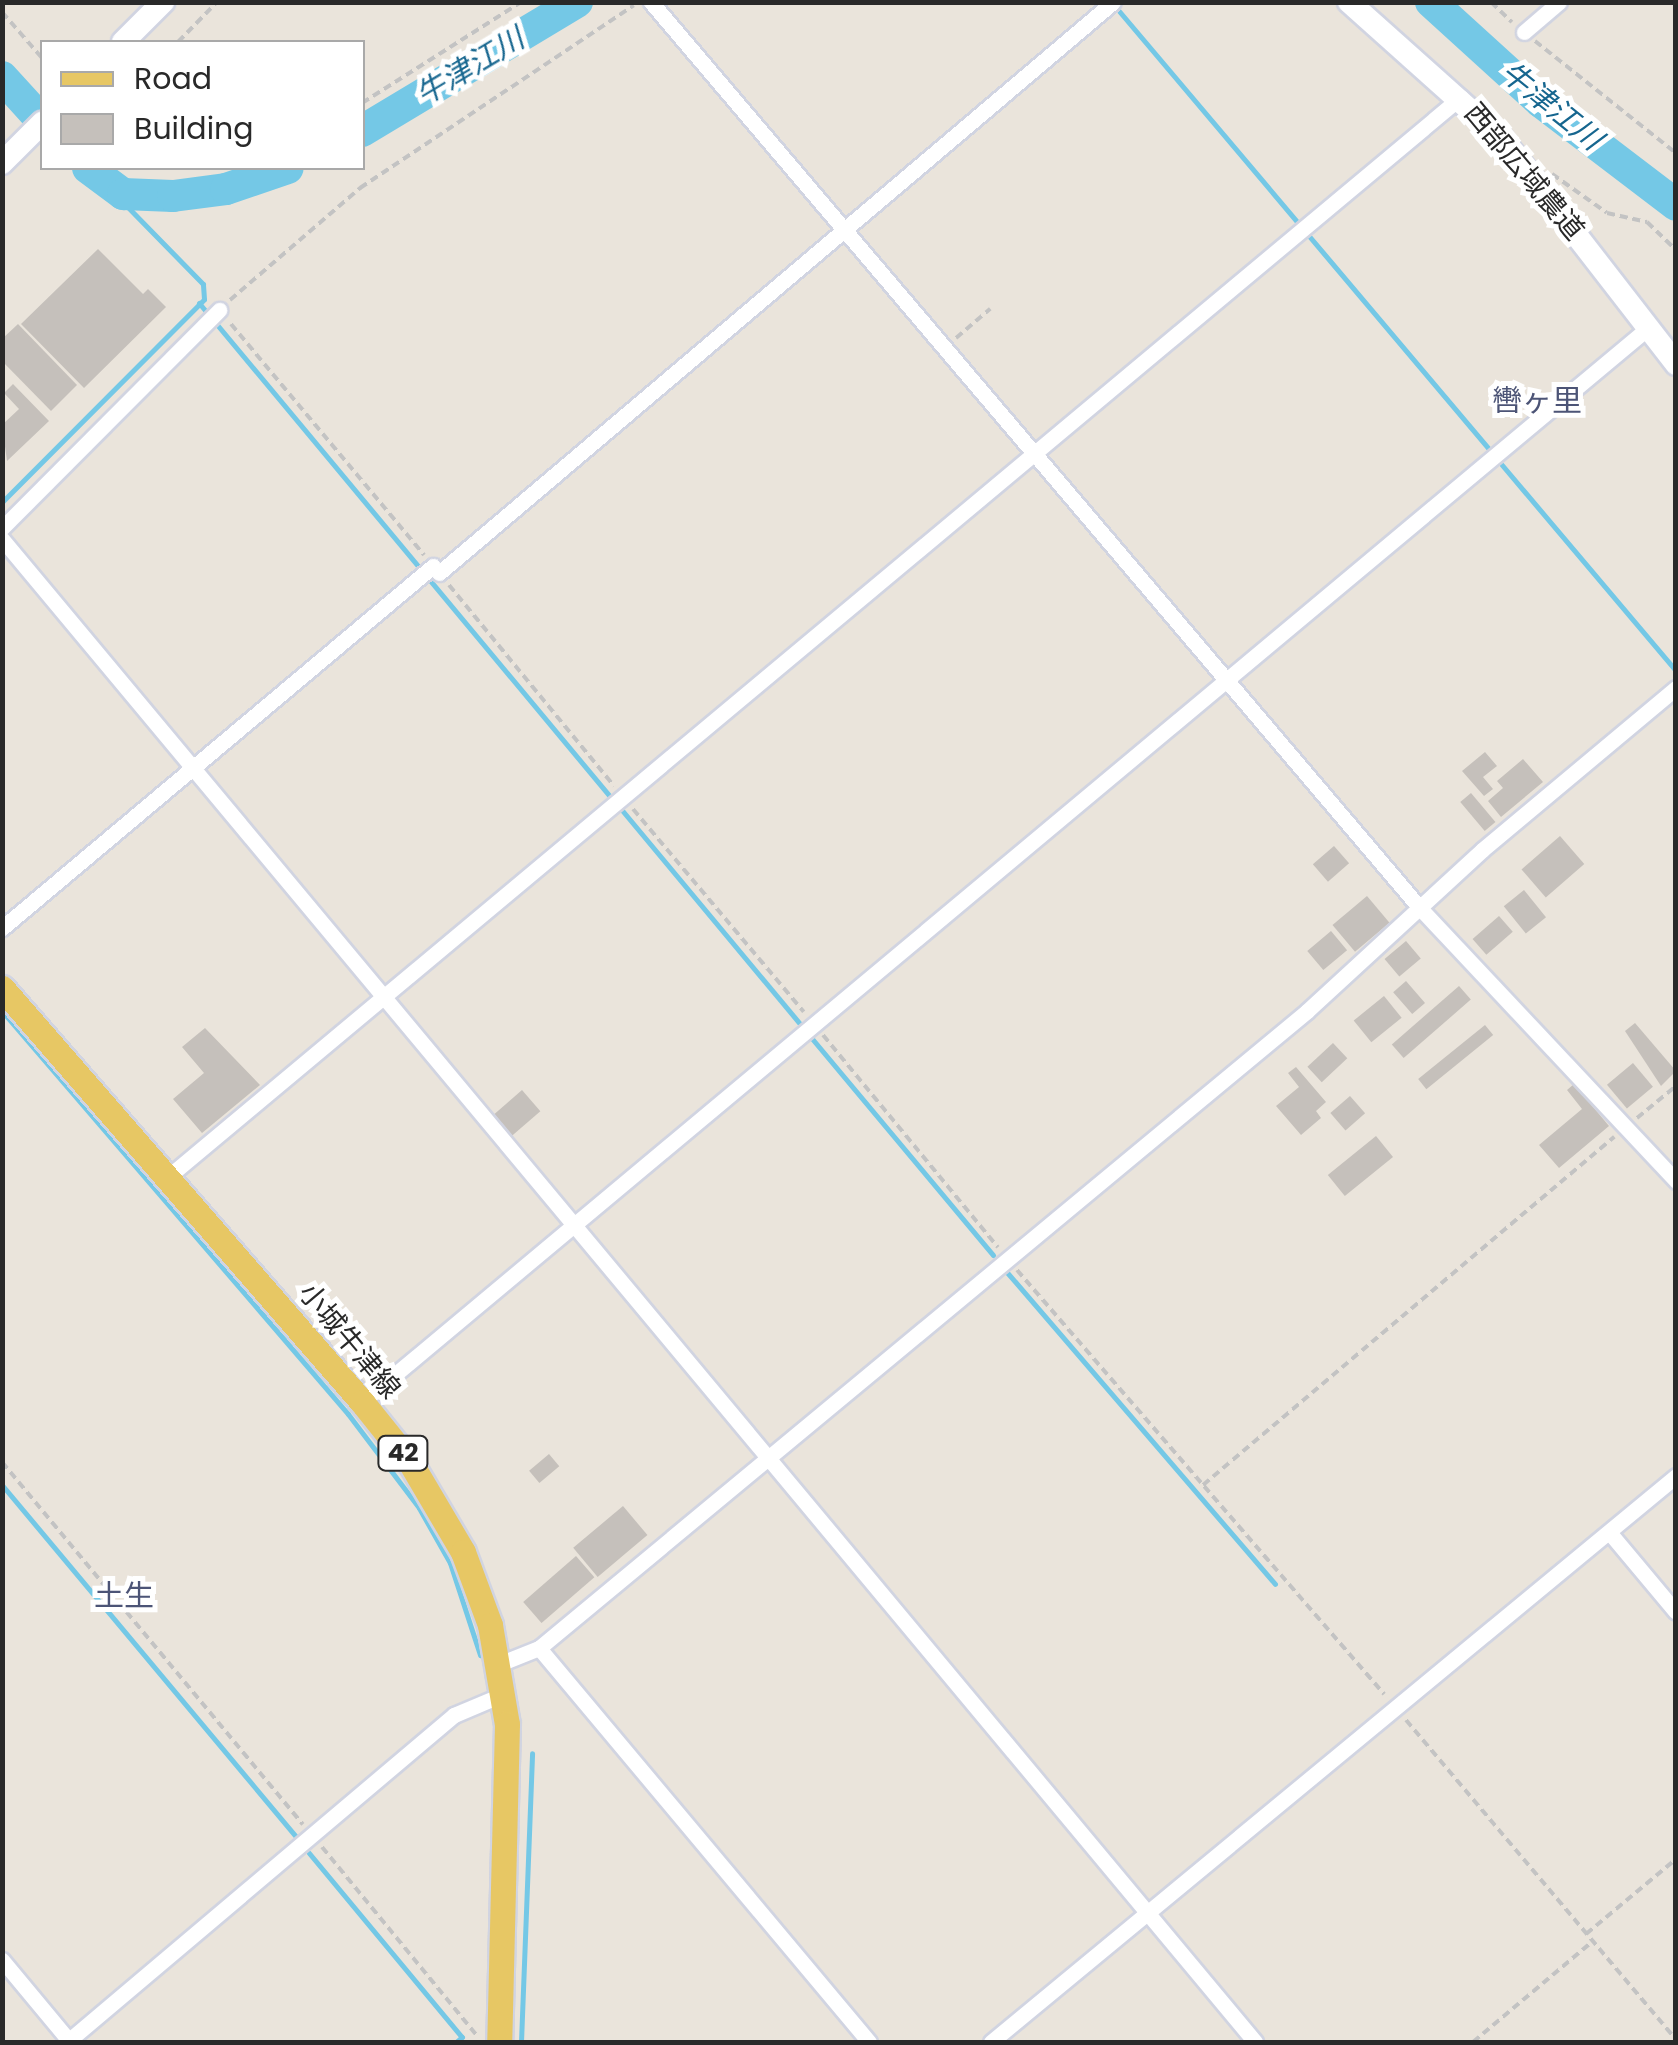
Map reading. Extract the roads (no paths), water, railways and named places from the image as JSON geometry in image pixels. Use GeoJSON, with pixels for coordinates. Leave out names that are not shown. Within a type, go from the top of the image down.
{"type":"FeatureCollection","features":[{"type":"Feature","properties":{"kind":"main road","name":"小城牛津線"},"geometry":{"type":"LineString","coordinates":[[2,988],[362,1402],[410,1462],[464,1552],[499,1664],[504,1694],[499,2042]]}},
{"type":"Feature","properties":{"kind":"street"},"geometry":{"type":"LineString","coordinates":[[125,40],[163,2]]}},
{"type":"Feature","properties":{"kind":"street"},"geometry":{"type":"LineString","coordinates":[[651,2],[1420,907],[1628,1125],[1676,1181]]}},
{"type":"Feature","properties":{"kind":"street"},"geometry":{"type":"LineString","coordinates":[[2,928],[1112,2]]}},
{"type":"Feature","properties":{"kind":"street","name":"西部広域農道"},"geometry":{"type":"LineString","coordinates":[[1349,2],[1461,97],[1532,176],[1676,364]]}},
{"type":"Feature","properties":{"kind":"street"},"geometry":{"type":"LineString","coordinates":[[1524,32],[1559,2]]}},
{"type":"Feature","properties":{"kind":"street"},"geometry":{"type":"LineString","coordinates":[[168,1176],[1037,455],[1461,97]]}},
{"type":"Feature","properties":{"kind":"street"},"geometry":{"type":"LineString","coordinates":[[10,155],[40,124]]}},
{"type":"Feature","properties":{"kind":"street"},"geometry":{"type":"LineString","coordinates":[[2,528],[218,310]]}},
{"type":"Feature","properties":{"kind":"street"},"geometry":{"type":"LineString","coordinates":[[362,1402],[571,1222],[1648,328]]}},
{"type":"Feature","properties":{"kind":"street"},"geometry":{"type":"LineString","coordinates":[[2,539],[1255,2042]]}},
{"type":"Feature","properties":{"kind":"street"},"geometry":{"type":"LineString","coordinates":[[499,1664],[540,1648],[1307,1010],[1420,907],[1676,688]]}},
{"type":"Feature","properties":{"kind":"street"},"geometry":{"type":"LineString","coordinates":[[991,2042],[1676,1476]]}},
{"type":"Feature","properties":{"kind":"street"},"geometry":{"type":"LineString","coordinates":[[1608,1532],[1676,1612]]}},
{"type":"Feature","properties":{"kind":"street"},"geometry":{"type":"LineString","coordinates":[[540,1648],[869,2042]]}},
{"type":"Feature","properties":{"kind":"street"},"geometry":{"type":"LineString","coordinates":[[2,1960],[69,2042],[454,1715],[504,1694]]}},
{"type":"Feature","properties":{"kind":"waterway","name":"牛津江川"},"geometry":{"type":"LineString","coordinates":[[365,129],[577,2]]}},
{"type":"Feature","properties":{"kind":"waterway","name":"牛津江川"},"geometry":{"type":"LineString","coordinates":[[1431,2],[1541,102],[1676,205]]}},
{"type":"Feature","properties":{"kind":"waterway"},"geometry":{"type":"LineString","coordinates":[[1119,11],[1298,223]]}},
{"type":"Feature","properties":{"kind":"waterway","name":"牛津江川"},"geometry":{"type":"LineString","coordinates":[[2,77],[40,119]]}},
{"type":"Feature","properties":{"kind":"waterway","name":"牛津江川"},"geometry":{"type":"LineString","coordinates":[[91,170],[123,194],[173,196],[226,189],[282,170]]}},
{"type":"Feature","properties":{"kind":"waterway"},"geometry":{"type":"LineString","coordinates":[[2,502],[204,299],[203,284],[107,186]]}},
{"type":"Feature","properties":{"kind":"waterway"},"geometry":{"type":"LineString","coordinates":[[1309,236],[1488,448]]}},
{"type":"Feature","properties":{"kind":"waterway"},"geometry":{"type":"LineString","coordinates":[[199,303],[613,800]]}},
{"type":"Feature","properties":{"kind":"waterway"},"geometry":{"type":"LineString","coordinates":[[1502,465],[1676,671]]}},
{"type":"Feature","properties":{"kind":"waterway"},"geometry":{"type":"LineString","coordinates":[[621,809],[799,1023]]}},
{"type":"Feature","properties":{"kind":"waterway"},"geometry":{"type":"LineString","coordinates":[[2,1011],[348,1414],[419,1508],[450,1563],[480,1655]]}},
{"type":"Feature","properties":{"kind":"waterway"},"geometry":{"type":"LineString","coordinates":[[809,1035],[993,1255]]}},
{"type":"Feature","properties":{"kind":"waterway"},"geometry":{"type":"LineString","coordinates":[[1005,1270],[1275,1584]]}},
{"type":"Feature","properties":{"kind":"waterway"},"geometry":{"type":"LineString","coordinates":[[2,1485],[295,1836]]}},
{"type":"Feature","properties":{"kind":"waterway"},"geometry":{"type":"LineString","coordinates":[[521,2042],[532,1753]]}},
{"type":"Feature","properties":{"kind":"waterway"},"geometry":{"type":"LineString","coordinates":[[309,1853],[462,2037],[456,2042]]}},
{"type":"Feature","properties":{"kind":"district","name":"轡ヶ里"},"geometry":{"type":"Point","coordinates":[1537,401]}},
{"type":"Feature","properties":{"kind":"district","name":"土生"},"geometry":{"type":"Point","coordinates":[124,1596]}}]}
